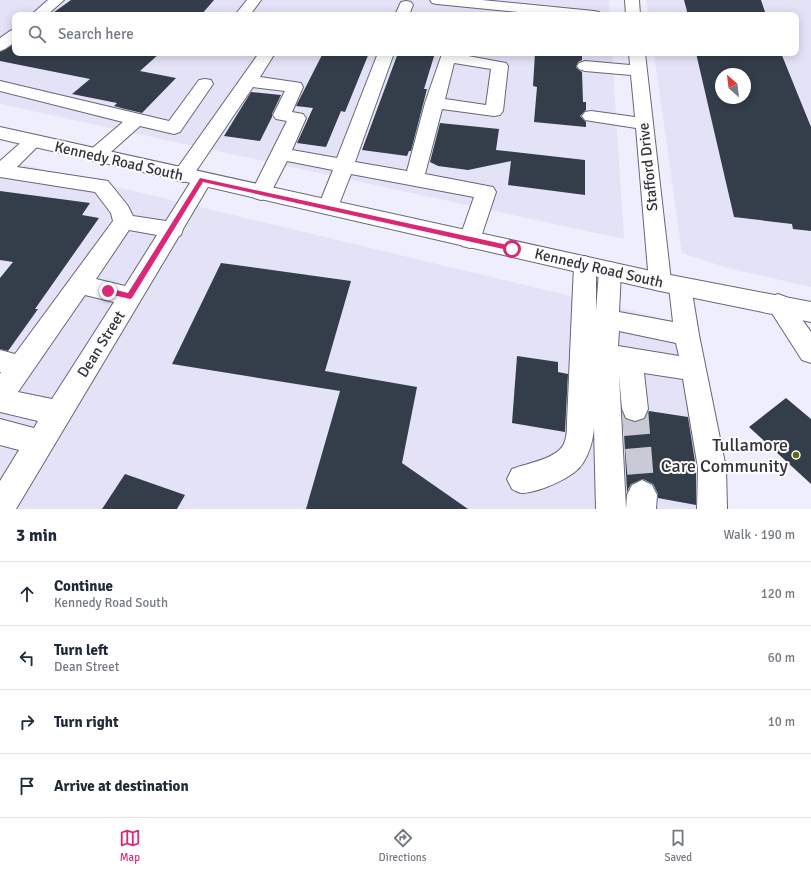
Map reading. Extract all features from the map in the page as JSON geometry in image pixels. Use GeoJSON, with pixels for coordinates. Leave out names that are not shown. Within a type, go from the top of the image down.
{"type":"FeatureCollection","features":[{"type":"Feature","properties":{"kind":"main road"},"geometry":{"type":"LineString","coordinates":[[42,12],[57,0]]}},
{"type":"Feature","properties":{"kind":"main road"},"geometry":{"type":"LineString","coordinates":[[244,12],[254,0]]}},
{"type":"Feature","properties":{"kind":"main road"},"geometry":{"type":"LineString","coordinates":[[437,0],[521,4],[585,10]]}},
{"type":"Feature","properties":{"kind":"main road"},"geometry":{"type":"LineString","coordinates":[[632,0],[633,12]]}},
{"type":"Feature","properties":{"kind":"main road"},"geometry":{"type":"LineString","coordinates":[[0,46],[12,36]]}},
{"type":"Feature","properties":{"kind":"main road","name":"Dean Street"},"geometry":{"type":"LineString","coordinates":[[0,508],[172,230],[193,178],[265,56]]}},
{"type":"Feature","properties":{"kind":"main road"},"geometry":{"type":"LineString","coordinates":[[328,207],[385,56]]}},
{"type":"Feature","properties":{"kind":"main road"},"geometry":{"type":"LineString","coordinates":[[584,66],[637,58]]}},
{"type":"Feature","properties":{"kind":"main road","name":"Stafford Drive"},"geometry":{"type":"LineString","coordinates":[[637,58],[643,124],[670,284],[687,335],[712,468],[712,509]]}},
{"type":"Feature","properties":{"kind":"main road"},"geometry":{"type":"LineString","coordinates":[[249,81],[295,87],[282,115],[297,118],[261,193]]}},
{"type":"Feature","properties":{"kind":"main road"},"geometry":{"type":"LineString","coordinates":[[0,86],[174,128],[205,84]]}},
{"type":"Feature","properties":{"kind":"main road"},"geometry":{"type":"LineString","coordinates":[[414,179],[434,103]]}},
{"type":"Feature","properties":{"kind":"main road"},"geometry":{"type":"LineString","coordinates":[[591,116],[643,124]]}},
{"type":"Feature","properties":{"kind":"main road"},"geometry":{"type":"LineString","coordinates":[[96,155],[136,120]]}},
{"type":"Feature","properties":{"kind":"main road","name":"Kennedy Road South"},"geometry":{"type":"LineString","coordinates":[[0,133],[193,178],[610,271],[778,304],[811,312]]}},
{"type":"Feature","properties":{"kind":"main road"},"geometry":{"type":"LineString","coordinates":[[0,171],[34,141]]}},
{"type":"Feature","properties":{"kind":"main road"},"geometry":{"type":"LineString","coordinates":[[280,154],[486,192],[470,240]]}},
{"type":"Feature","properties":{"kind":"main road"},"geometry":{"type":"LineString","coordinates":[[0,171],[101,186],[121,211],[124,222]]}},
{"type":"Feature","properties":{"kind":"main road"},"geometry":{"type":"LineString","coordinates":[[124,222],[172,230]]}},
{"type":"Feature","properties":{"kind":"main road"},"geometry":{"type":"LineString","coordinates":[[0,395],[11,364],[80,285],[124,222]]}},
{"type":"Feature","properties":{"kind":"main road"},"geometry":{"type":"LineString","coordinates":[[522,479],[557,467],[573,455],[578,446],[581,422],[585,265]]}},
{"type":"Feature","properties":{"kind":"main road"},"geometry":{"type":"LineString","coordinates":[[610,271],[606,319],[635,409]]}},
{"type":"Feature","properties":{"kind":"main road"},"geometry":{"type":"LineString","coordinates":[[80,285],[130,296]]}},
{"type":"Feature","properties":{"kind":"main road"},"geometry":{"type":"LineString","coordinates":[[778,304],[811,352]]}},
{"type":"Feature","properties":{"kind":"main road"},"geometry":{"type":"LineString","coordinates":[[606,319],[687,335]]}},
{"type":"Feature","properties":{"kind":"main road"},"geometry":{"type":"LineString","coordinates":[[618,357],[694,370]]}},
{"type":"Feature","properties":{"kind":"main road"},"geometry":{"type":"LineString","coordinates":[[611,509],[618,357]]}},
{"type":"Feature","properties":{"kind":"main road"},"geometry":{"type":"LineString","coordinates":[[0,400],[58,413]]}},
{"type":"Feature","properties":{"kind":"main road"},"geometry":{"type":"LineString","coordinates":[[0,432],[40,443]]}},
{"type":"Feature","properties":{"kind":"shaded area"},"geometry":{"type":"Polygon","coordinates":[[[0,0],[609,0],[610,12],[12,12],[12,56],[612,56],[624,239],[0,104],[0,0]]]}},
{"type":"Feature","properties":{"kind":"shaded area"},"geometry":{"type":"Polygon","coordinates":[[[646,0],[811,0],[811,287],[728,268],[682,253],[654,56],[799,56],[799,12],[648,12],[646,0]]]}},
{"type":"Feature","properties":{"kind":"shaded area"},"geometry":{"type":"Polygon","coordinates":[[[0,159],[699,327],[727,509],[0,509],[0,159]]]}},
{"type":"Feature","properties":{"kind":"building"},"geometry":{"type":"Polygon","coordinates":[[[71,0],[214,0],[204,12],[54,12],[71,0]]]}},
{"type":"Feature","properties":{"kind":"building"},"geometry":{"type":"Polygon","coordinates":[[[684,0],[761,0],[765,12],[687,12],[684,0]]]}},
{"type":"Feature","properties":{"kind":"building"},"geometry":{"type":"Polygon","coordinates":[[[12,46],[12,56],[157,56],[140,71],[176,78],[142,113],[114,106],[117,103],[72,94],[90,79],[0,61],[0,52],[12,46]]]}},
{"type":"Feature","properties":{"kind":"building"},"geometry":{"type":"Polygon","coordinates":[[[321,56],[368,56],[345,112],[341,111],[326,147],[297,143],[313,108],[296,106],[321,56]]]}},
{"type":"Feature","properties":{"kind":"building"},"geometry":{"type":"Polygon","coordinates":[[[397,56],[434,56],[424,89],[427,89],[411,151],[409,151],[407,156],[362,150],[397,56]]]}},
{"type":"Feature","properties":{"kind":"building"},"geometry":{"type":"Polygon","coordinates":[[[535,56],[582,56],[582,60],[578,62],[576,67],[582,72],[583,102],[586,102],[586,110],[580,116],[586,122],[586,127],[534,122],[537,87],[533,86],[535,56]]]}},
{"type":"Feature","properties":{"kind":"building"},"geometry":{"type":"Polygon","coordinates":[[[697,56],[782,56],[811,127],[811,231],[793,229],[792,224],[734,217],[697,56]]]}},
{"type":"Feature","properties":{"kind":"building"},"geometry":{"type":"Polygon","coordinates":[[[251,92],[281,95],[260,141],[224,136],[251,92]]]}},
{"type":"Feature","properties":{"kind":"building"},"geometry":{"type":"Polygon","coordinates":[[[440,123],[499,129],[496,150],[585,160],[585,195],[508,185],[511,161],[468,170],[438,166],[430,162],[440,123]]]}},
{"type":"Feature","properties":{"kind":"building"},"geometry":{"type":"Polygon","coordinates":[[[0,191],[90,203],[82,215],[99,218],[35,309],[38,309],[8,351],[0,349],[0,278],[13,262],[0,260],[0,191]]]}},
{"type":"Feature","properties":{"kind":"building"},"geometry":{"type":"Polygon","coordinates":[[[221,263],[351,281],[325,371],[417,387],[402,463],[468,509],[306,509],[340,391],[172,364],[221,263]]]}},
{"type":"Feature","properties":{"kind":"building"},"geometry":{"type":"Polygon","coordinates":[[[517,356],[558,362],[558,372],[568,374],[565,432],[512,423],[517,356]]]}},
{"type":"Feature","properties":{"kind":"building","name":"Tullamore Care Community"},"geometry":{"type":"Polygon","coordinates":[[[786,398],[811,419],[811,484],[749,427],[786,398]]]}},
{"type":"Feature","properties":{"kind":"building"},"geometry":{"type":"Polygon","coordinates":[[[649,411],[688,417],[696,468],[696,505],[658,498],[658,494],[653,484],[643,479],[631,484],[627,492],[623,414],[626,419],[635,422],[644,419],[649,411]]]}},
{"type":"Feature","properties":{"kind":"building"},"geometry":{"type":"Polygon","coordinates":[[[125,474],[185,495],[177,509],[102,509],[125,474]]]}},
{"type":"Feature","properties":{"kind":"tunnel"},"geometry":{"type":"LineString","coordinates":[[635,409],[642,495]]}},
{"type":"Feature","properties":{"kind":"place","name":"Tullamore Care Community"},"geometry":{"type":"Point","coordinates":[796,455]}},
{"type":"Feature","properties":{"kind":"route"},"geometry":{"type":"LineString","coordinates":[[108,291],[130,296],[202,180],[512,249]]}}]}
